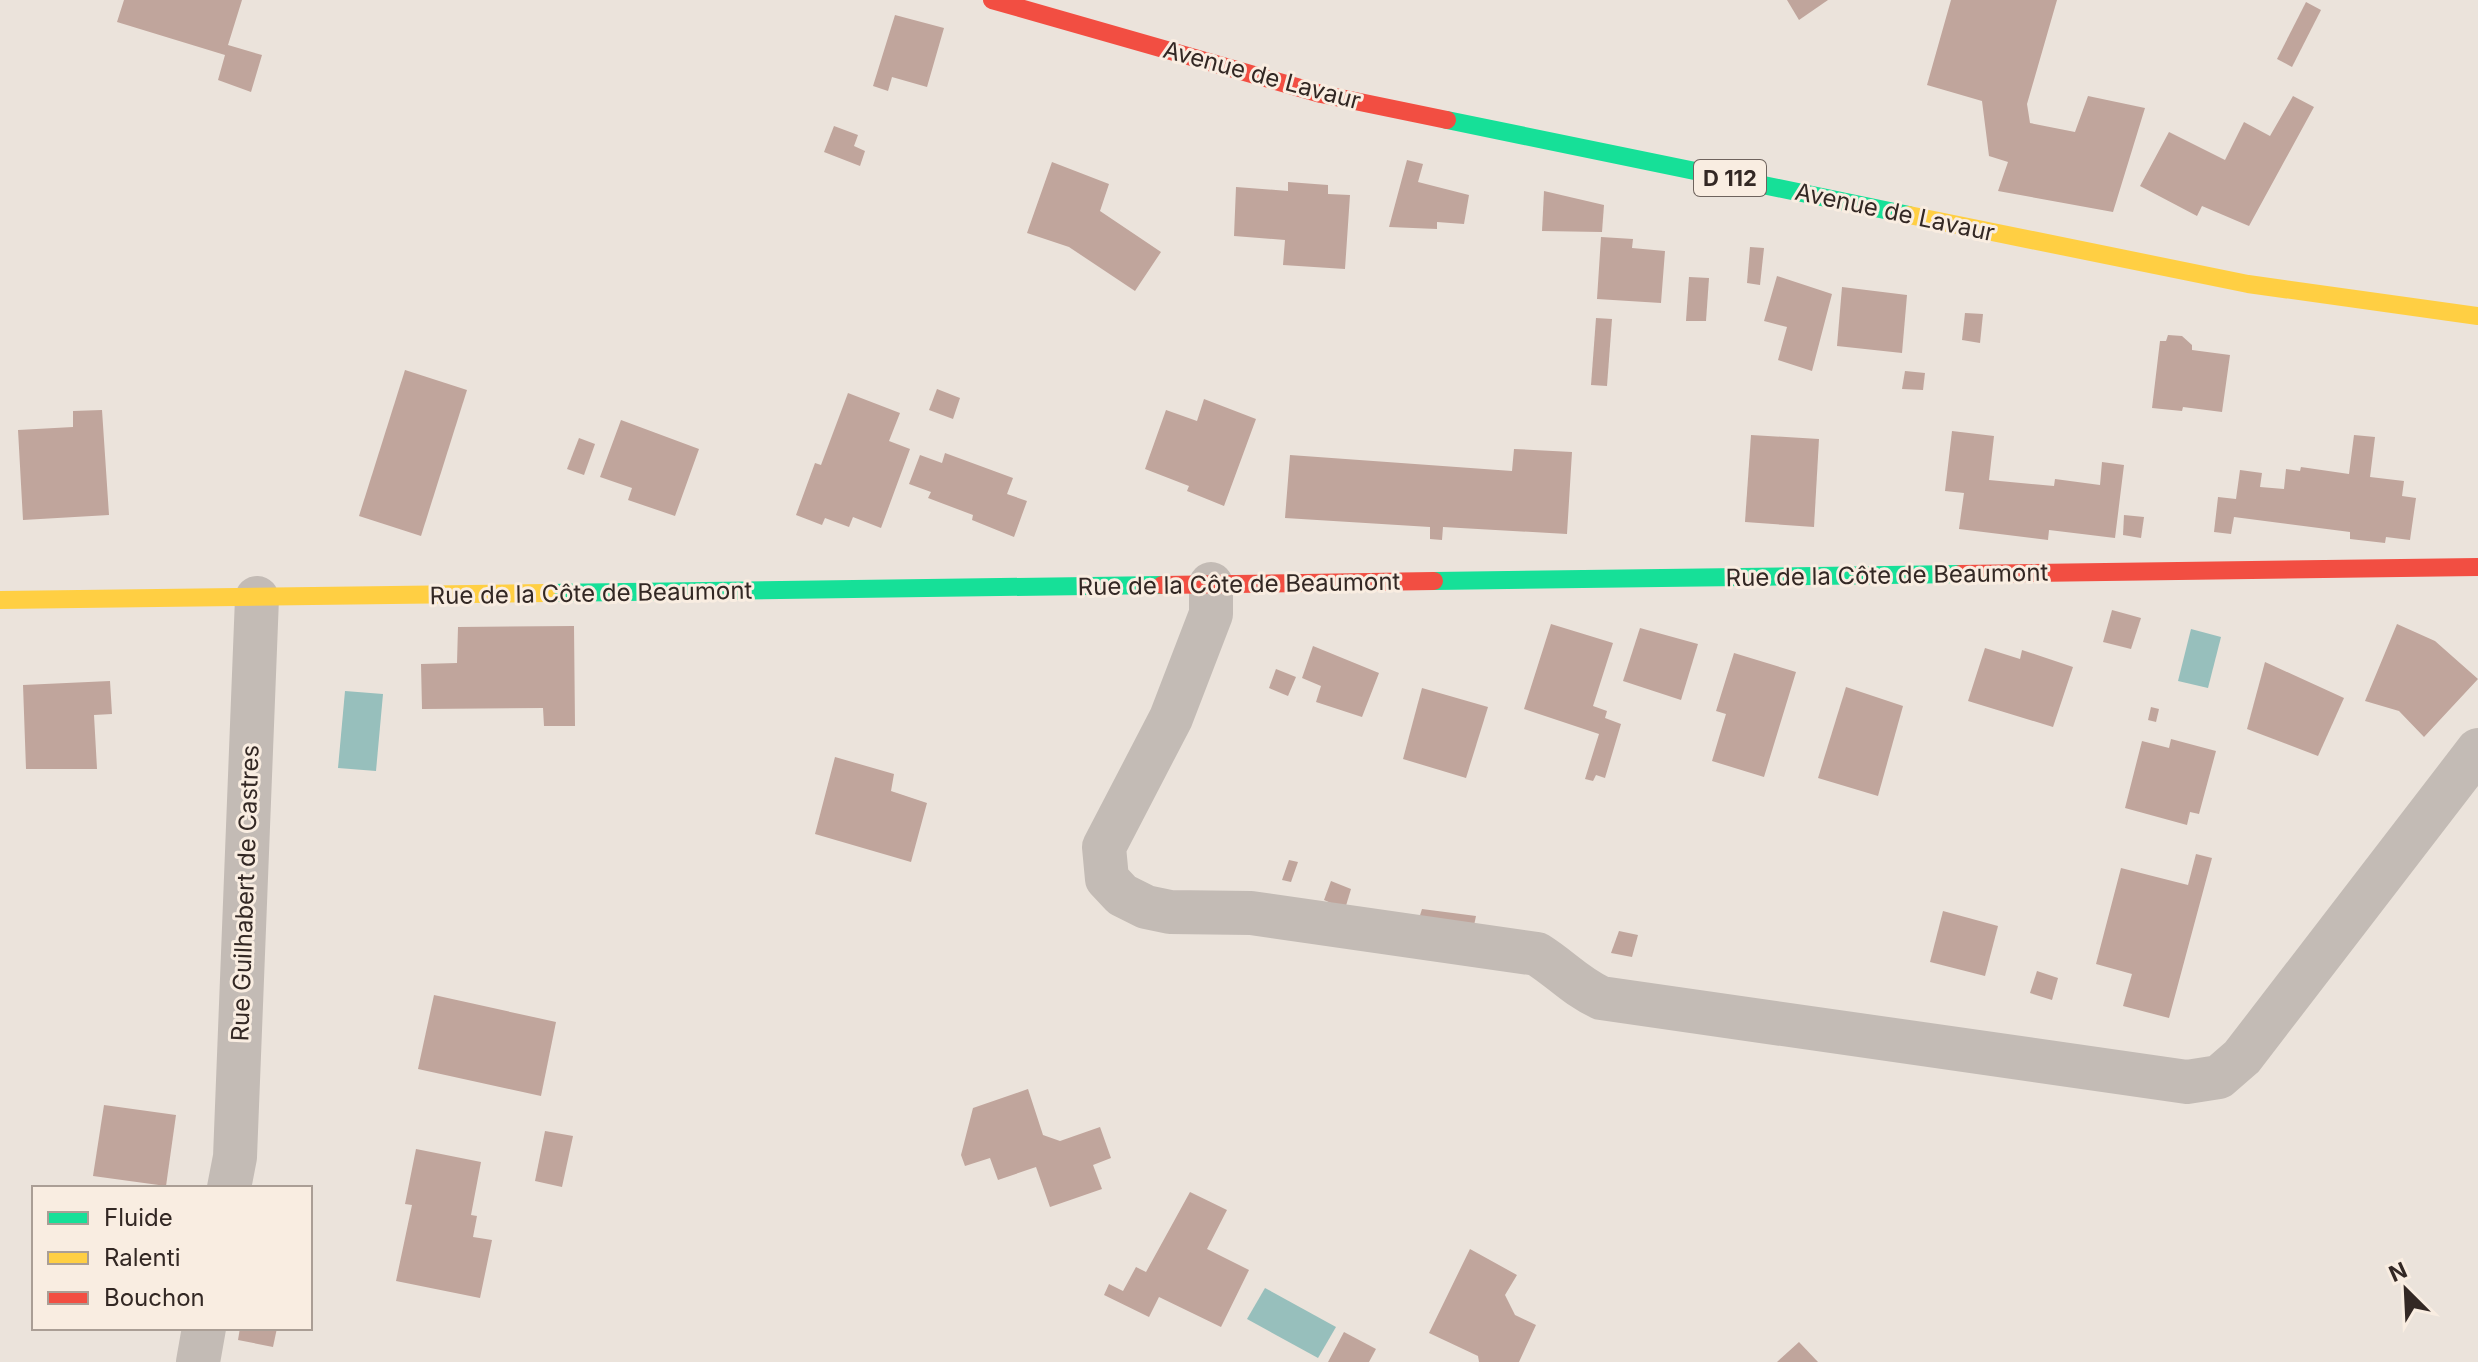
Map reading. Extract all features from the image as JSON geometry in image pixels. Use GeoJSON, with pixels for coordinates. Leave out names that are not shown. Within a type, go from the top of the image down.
{"type":"FeatureCollection","features":[{"type":"Feature","properties":{"kind":"street","name":"Avenue de Lavaur"},"geometry":{"type":"LineString","coordinates":[[992,0],[1321,94],[2248,284],[2478,316]]}},
{"type":"Feature","properties":{"kind":"street","name":"Rue de la Côte de Beaumont"},"geometry":{"type":"LineString","coordinates":[[0,601],[2478,567]]}},
{"type":"Feature","properties":{"kind":"street"},"geometry":{"type":"LineString","coordinates":[[1211,584],[1211,614],[1171,718],[1104,847],[1107,879],[1122,895],[1146,907],[1170,912],[1251,913],[1537,954],[1559,967],[1578,987],[1601,998],[2187,1082],[2219,1077],[2242,1057],[2478,750]]}},
{"type":"Feature","properties":{"kind":"street","name":"Rue Guilhabert de Castres"},"geometry":{"type":"LineString","coordinates":[[229,1186],[235,1157],[257,598]]}},
{"type":"Feature","properties":{"kind":"street"},"geometry":{"type":"LineString","coordinates":[[198,1362],[204,1330]]}},
{"type":"Feature","properties":{"kind":"water"},"geometry":{"type":"Polygon","coordinates":[[[2191,629],[2221,637],[2208,688],[2178,681],[2191,629]]]}},
{"type":"Feature","properties":{"kind":"water"},"geometry":{"type":"Polygon","coordinates":[[[345,691],[383,694],[376,771],[338,768],[345,691]]]}},
{"type":"Feature","properties":{"kind":"water"},"geometry":{"type":"Polygon","coordinates":[[[1265,1288],[1336,1327],[1318,1358],[1247,1319],[1265,1288]]]}},
{"type":"Feature","properties":{"kind":"building"},"geometry":{"type":"Polygon","coordinates":[[[124,0],[242,0],[228,45],[262,55],[251,92],[218,80],[225,55],[117,22],[124,0]]]}},
{"type":"Feature","properties":{"kind":"building"},"geometry":{"type":"Polygon","coordinates":[[[1787,0],[1828,0],[1799,20],[1787,0]]]}},
{"type":"Feature","properties":{"kind":"building"},"geometry":{"type":"Polygon","coordinates":[[[1951,0],[2057,0],[2027,104],[2030,123],[2075,132],[2088,96],[2145,108],[2113,212],[1998,191],[2008,162],[1989,156],[1982,101],[1927,85],[1951,0]]]}},
{"type":"Feature","properties":{"kind":"building"},"geometry":{"type":"Polygon","coordinates":[[[2306,2],[2321,10],[2292,67],[2277,59],[2306,2]]]}},
{"type":"Feature","properties":{"kind":"building"},"geometry":{"type":"Polygon","coordinates":[[[895,15],[944,28],[927,87],[892,77],[888,91],[873,86],[895,15]]]}},
{"type":"Feature","properties":{"kind":"building"},"geometry":{"type":"Polygon","coordinates":[[[2293,96],[2314,107],[2249,226],[2202,206],[2197,216],[2140,186],[2169,132],[2225,160],[2244,122],[2270,136],[2293,96]]]}},
{"type":"Feature","properties":{"kind":"building"},"geometry":{"type":"Polygon","coordinates":[[[834,126],[858,135],[854,146],[865,151],[860,166],[824,152],[834,126]]]}},
{"type":"Feature","properties":{"kind":"building"},"geometry":{"type":"Polygon","coordinates":[[[1407,160],[1423,164],[1418,182],[1469,195],[1464,224],[1437,222],[1437,229],[1389,227],[1407,160]]]}},
{"type":"Feature","properties":{"kind":"building"},"geometry":{"type":"Polygon","coordinates":[[[1052,162],[1109,184],[1100,211],[1161,252],[1135,291],[1069,247],[1027,233],[1052,162]]]}},
{"type":"Feature","properties":{"kind":"building"},"geometry":{"type":"Polygon","coordinates":[[[1288,182],[1328,185],[1328,194],[1350,195],[1345,269],[1283,265],[1285,240],[1234,236],[1236,187],[1288,191],[1288,182]]]}},
{"type":"Feature","properties":{"kind":"building"},"geometry":{"type":"Polygon","coordinates":[[[1544,191],[1604,205],[1602,232],[1542,231],[1544,191]]]}},
{"type":"Feature","properties":{"kind":"building"},"geometry":{"type":"Polygon","coordinates":[[[1601,237],[1633,239],[1632,248],[1665,251],[1661,303],[1597,299],[1601,237]]]}},
{"type":"Feature","properties":{"kind":"building"},"geometry":{"type":"Polygon","coordinates":[[[1750,247],[1764,248],[1760,285],[1747,283],[1750,247]]]}},
{"type":"Feature","properties":{"kind":"building"},"geometry":{"type":"Polygon","coordinates":[[[1777,276],[1832,294],[1812,371],[1778,360],[1787,327],[1764,321],[1777,276]]]}},
{"type":"Feature","properties":{"kind":"building"},"geometry":{"type":"Polygon","coordinates":[[[1689,277],[1709,278],[1706,321],[1686,321],[1689,277]]]}},
{"type":"Feature","properties":{"kind":"building"},"geometry":{"type":"Polygon","coordinates":[[[1842,287],[1907,295],[1902,353],[1837,346],[1842,287]]]}},
{"type":"Feature","properties":{"kind":"building"},"geometry":{"type":"Polygon","coordinates":[[[1965,313],[1983,314],[1980,343],[1962,340],[1965,313]]]}},
{"type":"Feature","properties":{"kind":"building"},"geometry":{"type":"Polygon","coordinates":[[[1596,318],[1612,319],[1607,386],[1591,385],[1596,318]]]}},
{"type":"Feature","properties":{"kind":"building"},"geometry":{"type":"Polygon","coordinates":[[[2168,335],[2182,336],[2192,345],[2192,350],[2230,355],[2222,412],[2183,407],[2182,411],[2152,408],[2160,341],[2166,341],[2168,335]]]}},
{"type":"Feature","properties":{"kind":"building"},"geometry":{"type":"Polygon","coordinates":[[[405,370],[467,390],[421,536],[359,516],[405,370]]]}},
{"type":"Feature","properties":{"kind":"building"},"geometry":{"type":"Polygon","coordinates":[[[1905,371],[1925,373],[1923,390],[1902,389],[1905,371]]]}},
{"type":"Feature","properties":{"kind":"building"},"geometry":{"type":"Polygon","coordinates":[[[937,389],[960,398],[953,419],[929,410],[937,389]]]}},
{"type":"Feature","properties":{"kind":"building"},"geometry":{"type":"Polygon","coordinates":[[[848,393],[900,413],[889,441],[910,449],[881,528],[853,517],[849,527],[825,518],[822,525],[796,515],[815,463],[821,465],[848,393]]]}},
{"type":"Feature","properties":{"kind":"building"},"geometry":{"type":"Polygon","coordinates":[[[1204,399],[1256,419],[1224,506],[1187,491],[1189,486],[1145,469],[1166,410],[1197,421],[1204,399]]]}},
{"type":"Feature","properties":{"kind":"building"},"geometry":{"type":"Polygon","coordinates":[[[102,410],[109,515],[23,520],[18,430],[73,427],[73,411],[102,410]]]}},
{"type":"Feature","properties":{"kind":"building"},"geometry":{"type":"Polygon","coordinates":[[[621,420],[699,449],[675,516],[628,500],[632,488],[600,477],[621,420]]]}},
{"type":"Feature","properties":{"kind":"building"},"geometry":{"type":"Polygon","coordinates":[[[1952,431],[1994,436],[1989,480],[2054,486],[2055,479],[2100,485],[2102,462],[2124,465],[2115,538],[2049,530],[2048,540],[1959,529],[1964,493],[1945,491],[1952,431]]]}},
{"type":"Feature","properties":{"kind":"building"},"geometry":{"type":"Polygon","coordinates":[[[1751,435],[1819,439],[1814,527],[1745,522],[1751,435]]]}},
{"type":"Feature","properties":{"kind":"building"},"geometry":{"type":"Polygon","coordinates":[[[2354,435],[2375,437],[2370,477],[2404,481],[2402,496],[2416,498],[2410,540],[2386,537],[2385,543],[2350,539],[2350,532],[2234,517],[2231,534],[2214,532],[2218,497],[2236,499],[2240,470],[2262,473],[2260,487],[2284,489],[2286,469],[2300,471],[2301,467],[2349,474],[2354,435]]]}},
{"type":"Feature","properties":{"kind":"building"},"geometry":{"type":"Polygon","coordinates":[[[579,438],[595,444],[584,475],[567,469],[579,438]]]}},
{"type":"Feature","properties":{"kind":"building"},"geometry":{"type":"Polygon","coordinates":[[[1514,449],[1572,452],[1567,534],[1443,527],[1442,540],[1430,539],[1430,527],[1285,518],[1290,455],[1512,471],[1514,449]]]}},
{"type":"Feature","properties":{"kind":"building"},"geometry":{"type":"Polygon","coordinates":[[[945,453],[1013,478],[1007,494],[1027,501],[1014,537],[972,520],[973,515],[928,498],[931,492],[909,484],[920,455],[942,463],[945,453]]]}},
{"type":"Feature","properties":{"kind":"building"},"geometry":{"type":"Polygon","coordinates":[[[2124,515],[2144,517],[2141,538],[2123,535],[2124,515]]]}},
{"type":"Feature","properties":{"kind":"building"},"geometry":{"type":"Polygon","coordinates":[[[2112,610],[2141,618],[2131,649],[2103,642],[2112,610]]]}},
{"type":"Feature","properties":{"kind":"building"},"geometry":{"type":"Polygon","coordinates":[[[1551,624],[1613,643],[1593,706],[1607,711],[1605,718],[1621,724],[1605,778],[1596,775],[1593,781],[1585,779],[1599,734],[1524,709],[1551,624]]]}},
{"type":"Feature","properties":{"kind":"building"},"geometry":{"type":"Polygon","coordinates":[[[2397,624],[2435,641],[2478,679],[2424,737],[2399,711],[2365,701],[2397,624]]]}},
{"type":"Feature","properties":{"kind":"building"},"geometry":{"type":"Polygon","coordinates":[[[574,626],[575,726],[544,726],[543,708],[422,709],[421,664],[457,663],[458,627],[574,626]]]}},
{"type":"Feature","properties":{"kind":"building"},"geometry":{"type":"Polygon","coordinates":[[[1640,628],[1698,644],[1681,700],[1623,681],[1640,628]]]}},
{"type":"Feature","properties":{"kind":"building"},"geometry":{"type":"Polygon","coordinates":[[[1313,646],[1379,673],[1362,717],[1316,702],[1321,686],[1302,678],[1313,646]]]}},
{"type":"Feature","properties":{"kind":"building"},"geometry":{"type":"Polygon","coordinates":[[[1985,648],[2020,659],[2022,650],[2073,667],[2053,727],[1968,701],[1985,648]]]}},
{"type":"Feature","properties":{"kind":"building"},"geometry":{"type":"Polygon","coordinates":[[[1734,653],[1796,672],[1764,777],[1712,761],[1726,714],[1716,711],[1734,653]]]}},
{"type":"Feature","properties":{"kind":"building"},"geometry":{"type":"Polygon","coordinates":[[[2265,662],[2344,698],[2318,756],[2247,729],[2265,662]]]}},
{"type":"Feature","properties":{"kind":"building"},"geometry":{"type":"Polygon","coordinates":[[[1276,669],[1296,677],[1288,696],[1269,688],[1276,669]]]}},
{"type":"Feature","properties":{"kind":"building"},"geometry":{"type":"Polygon","coordinates":[[[110,681],[112,714],[94,715],[97,769],[26,769],[23,685],[110,681]]]}},
{"type":"Feature","properties":{"kind":"building"},"geometry":{"type":"Polygon","coordinates":[[[1846,687],[1903,706],[1878,796],[1818,778],[1846,687]]]}},
{"type":"Feature","properties":{"kind":"building"},"geometry":{"type":"Polygon","coordinates":[[[1422,688],[1488,707],[1466,778],[1403,759],[1422,688]]]}},
{"type":"Feature","properties":{"kind":"building"},"geometry":{"type":"Polygon","coordinates":[[[2151,707],[2159,709],[2156,722],[2148,720],[2151,707]]]}},
{"type":"Feature","properties":{"kind":"building"},"geometry":{"type":"Polygon","coordinates":[[[2171,739],[2216,751],[2199,814],[2190,812],[2187,825],[2125,808],[2142,741],[2169,748],[2171,739]]]}},
{"type":"Feature","properties":{"kind":"building"},"geometry":{"type":"Polygon","coordinates":[[[835,757],[894,774],[891,791],[927,803],[911,862],[815,834],[835,757]]]}},
{"type":"Feature","properties":{"kind":"building"},"geometry":{"type":"Polygon","coordinates":[[[2196,854],[2212,858],[2169,1018],[2123,1006],[2132,974],[2096,964],[2121,868],[2188,885],[2196,854]]]}},
{"type":"Feature","properties":{"kind":"building"},"geometry":{"type":"Polygon","coordinates":[[[1289,860],[1298,862],[1291,882],[1282,880],[1289,860]]]}},
{"type":"Feature","properties":{"kind":"building"},"geometry":{"type":"Polygon","coordinates":[[[1331,881],[1351,889],[1345,909],[1324,900],[1331,881]]]}},
{"type":"Feature","properties":{"kind":"building"},"geometry":{"type":"Polygon","coordinates":[[[1422,909],[1476,916],[1472,935],[1416,928],[1422,909]]]}},
{"type":"Feature","properties":{"kind":"building"},"geometry":{"type":"Polygon","coordinates":[[[1943,911],[1998,926],[1985,976],[1930,962],[1943,911]]]}},
{"type":"Feature","properties":{"kind":"building"},"geometry":{"type":"Polygon","coordinates":[[[1619,931],[1638,935],[1632,957],[1611,953],[1619,931]]]}},
{"type":"Feature","properties":{"kind":"building"},"geometry":{"type":"Polygon","coordinates":[[[2037,971],[2058,978],[2052,1000],[2030,993],[2037,971]]]}},
{"type":"Feature","properties":{"kind":"building"},"geometry":{"type":"Polygon","coordinates":[[[434,995],[556,1022],[541,1096],[418,1069],[434,995]]]}},
{"type":"Feature","properties":{"kind":"building"},"geometry":{"type":"Polygon","coordinates":[[[1028,1089],[1043,1135],[1060,1141],[1100,1127],[1111,1158],[1093,1165],[1102,1189],[1050,1207],[1036,1167],[998,1180],[990,1158],[965,1166],[961,1155],[973,1108],[1028,1089]]]}},
{"type":"Feature","properties":{"kind":"building"},"geometry":{"type":"Polygon","coordinates":[[[104,1105],[176,1115],[166,1186],[93,1176],[104,1105]]]}},
{"type":"Feature","properties":{"kind":"building"},"geometry":{"type":"Polygon","coordinates":[[[545,1131],[573,1136],[562,1187],[535,1181],[545,1131]]]}},
{"type":"Feature","properties":{"kind":"building"},"geometry":{"type":"Polygon","coordinates":[[[416,1149],[481,1162],[471,1215],[477,1216],[473,1237],[492,1240],[480,1298],[396,1281],[412,1205],[405,1204],[416,1149]]]}},
{"type":"Feature","properties":{"kind":"building"},"geometry":{"type":"Polygon","coordinates":[[[1190,1192],[1227,1210],[1207,1249],[1249,1270],[1221,1327],[1159,1297],[1149,1317],[1104,1295],[1109,1284],[1123,1291],[1136,1267],[1146,1272],[1190,1192]]]}},
{"type":"Feature","properties":{"kind":"building"},"geometry":{"type":"Polygon","coordinates":[[[1470,1249],[1517,1275],[1505,1295],[1515,1315],[1536,1325],[1519,1362],[1479,1362],[1478,1356],[1429,1333],[1470,1249]]]}},
{"type":"Feature","properties":{"kind":"building"},"geometry":{"type":"Polygon","coordinates":[[[240,1330],[277,1330],[273,1347],[238,1340],[240,1330]]]}},
{"type":"Feature","properties":{"kind":"building"},"geometry":{"type":"Polygon","coordinates":[[[1344,1332],[1376,1349],[1369,1362],[1328,1362],[1344,1332]]]}},
{"type":"Feature","properties":{"kind":"building"},"geometry":{"type":"Polygon","coordinates":[[[1799,1342],[1818,1362],[1777,1362],[1799,1342]]]}},
{"type":"Feature","properties":{"kind":"traffic: fast"},"geometry":{"type":"LineString","coordinates":[[1447,120],[1909,215]]}},
{"type":"Feature","properties":{"kind":"traffic: fast"},"geometry":{"type":"LineString","coordinates":[[1434,581],[1960,574]]}},
{"type":"Feature","properties":{"kind":"traffic: fast"},"geometry":{"type":"LineString","coordinates":[[546,593],[1162,585]]}},
{"type":"Feature","properties":{"kind":"traffic: slow"},"geometry":{"type":"LineString","coordinates":[[1909,215],[2248,284],[2478,316]]}},
{"type":"Feature","properties":{"kind":"traffic: slow"},"geometry":{"type":"LineString","coordinates":[[0,600],[546,593]]}},
{"type":"Feature","properties":{"kind":"traffic: jam"},"geometry":{"type":"LineString","coordinates":[[992,0],[1321,94],[1447,120]]}},
{"type":"Feature","properties":{"kind":"traffic: jam"},"geometry":{"type":"LineString","coordinates":[[1960,574],[2478,567]]}},
{"type":"Feature","properties":{"kind":"traffic: jam"},"geometry":{"type":"LineString","coordinates":[[1162,585],[1434,581]]}}]}
